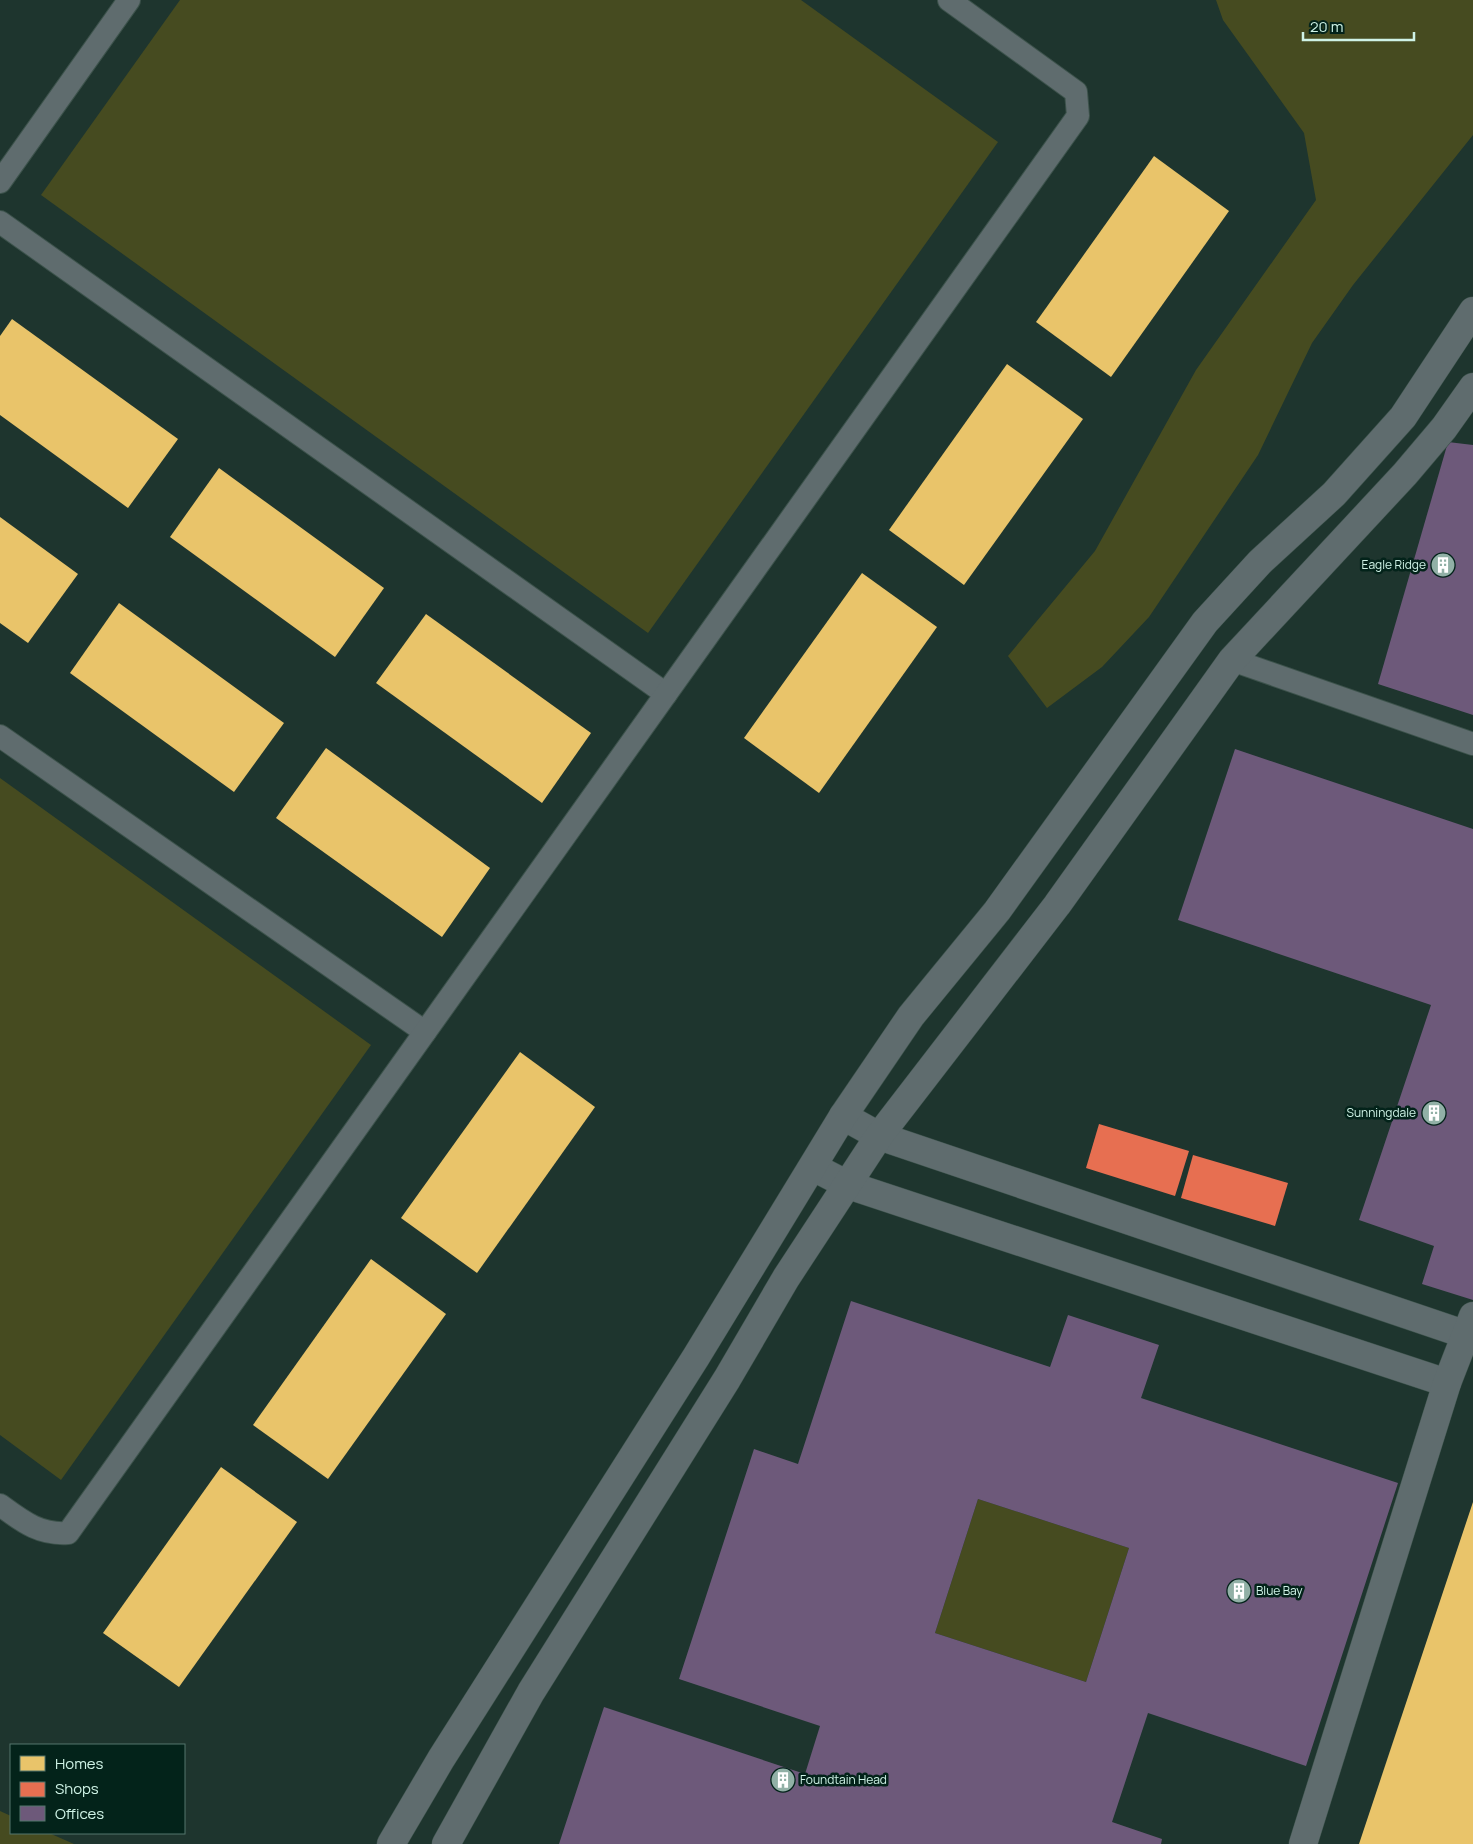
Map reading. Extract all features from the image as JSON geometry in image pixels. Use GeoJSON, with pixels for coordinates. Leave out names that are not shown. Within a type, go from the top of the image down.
{"type":"FeatureCollection","features":[{"type":"Feature","properties":{"kind":"street"},"geometry":{"type":"LineString","coordinates":[[391,1844],[843,1116],[911,1016],[997,911],[1205,622],[1260,562],[1334,494],[1403,417],[1473,311]]}},
{"type":"Feature","properties":{"kind":"street"},"geometry":{"type":"LineString","coordinates":[[446,1844],[545,1669],[727,1379],[786,1278],[879,1136],[1057,905],[1232,660],[1405,474],[1444,428],[1473,387]]}},
{"type":"Feature","properties":{"kind":"street"},"geometry":{"type":"LineString","coordinates":[[843,1116],[879,1136],[1469,1325],[1447,1383],[1303,1844]]}},
{"type":"Feature","properties":{"kind":"street"},"geometry":{"type":"LineString","coordinates":[[813,1167],[848,1185],[1447,1383]]}},
{"type":"Feature","properties":{"kind":"lane"},"geometry":{"type":"LineString","coordinates":[[0,182],[129,0]]}},
{"type":"Feature","properties":{"kind":"lane"},"geometry":{"type":"LineString","coordinates":[[0,1505],[34,1529],[56,1534],[68,1533],[1078,116],[1076,92],[949,0]]}},
{"type":"Feature","properties":{"kind":"lane"},"geometry":{"type":"LineString","coordinates":[[0,222],[666,694]]}},
{"type":"Feature","properties":{"kind":"lane"},"geometry":{"type":"LineString","coordinates":[[1232,660],[1473,744]]}},
{"type":"Feature","properties":{"kind":"lane"},"geometry":{"type":"LineString","coordinates":[[0,736],[425,1032]]}},
{"type":"Feature","properties":{"kind":"green space"},"geometry":{"type":"Polygon","coordinates":[[[180,0],[801,0],[998,142],[648,633],[41,195],[180,0]]]}},
{"type":"Feature","properties":{"kind":"green space"},"geometry":{"type":"Polygon","coordinates":[[[1216,0],[1473,0],[1473,135],[1353,285],[1312,343],[1258,455],[1149,617],[1102,667],[1047,708],[1008,656],[1095,551],[1196,370],[1316,200],[1304,133],[1223,20],[1216,0]]]}},
{"type":"Feature","properties":{"kind":"green space"},"geometry":{"type":"Polygon","coordinates":[[[0,778],[371,1045],[61,1480],[0,1435],[0,778]]]}},
{"type":"Feature","properties":{"kind":"green space"},"geometry":{"type":"Polygon","coordinates":[[[978,1499],[1129,1548],[1086,1682],[935,1633],[978,1499]]]}},
{"type":"Feature","properties":{"kind":"green space"},"geometry":{"type":"Polygon","coordinates":[[[0,1811],[10,1816],[10,1834],[51,1834],[74,1844],[0,1844],[0,1811]]]}},
{"type":"Feature","properties":{"kind":"building: Homes"},"geometry":{"type":"Polygon","coordinates":[[[1154,156],[1229,211],[1111,377],[1036,322],[1154,156]]]}},
{"type":"Feature","properties":{"kind":"building: Homes"},"geometry":{"type":"Polygon","coordinates":[[[12,319],[178,439],[128,508],[0,415],[0,336],[12,319]]]}},
{"type":"Feature","properties":{"kind":"building: Homes"},"geometry":{"type":"Polygon","coordinates":[[[1007,364],[1083,419],[964,585],[889,530],[1007,364]]]}},
{"type":"Feature","properties":{"kind":"building: Homes"},"geometry":{"type":"Polygon","coordinates":[[[219,468],[384,588],[335,657],[170,537],[219,468]]]}},
{"type":"Feature","properties":{"kind":"building: Homes"},"geometry":{"type":"Polygon","coordinates":[[[0,517],[78,574],[28,643],[0,623],[0,517]]]}},
{"type":"Feature","properties":{"kind":"building: Homes"},"geometry":{"type":"Polygon","coordinates":[[[862,573],[937,627],[819,793],[744,738],[862,573]]]}},
{"type":"Feature","properties":{"kind":"building: Homes"},"geometry":{"type":"Polygon","coordinates":[[[119,603],[284,723],[234,792],[70,673],[119,603]]]}},
{"type":"Feature","properties":{"kind":"building: Homes"},"geometry":{"type":"Polygon","coordinates":[[[426,614],[591,733],[542,803],[376,683],[426,614]]]}},
{"type":"Feature","properties":{"kind":"building: Homes"},"geometry":{"type":"Polygon","coordinates":[[[326,748],[490,868],[442,937],[276,818],[326,748]]]}},
{"type":"Feature","properties":{"kind":"building: Homes"},"geometry":{"type":"Polygon","coordinates":[[[520,1052],[595,1107],[477,1273],[401,1218],[520,1052]]]}},
{"type":"Feature","properties":{"kind":"building: Homes"},"geometry":{"type":"Polygon","coordinates":[[[371,1259],[446,1314],[328,1479],[253,1425],[371,1259]]]}},
{"type":"Feature","properties":{"kind":"building: Homes"},"geometry":{"type":"Polygon","coordinates":[[[221,1467],[297,1522],[179,1687],[103,1633],[221,1467]]]}},
{"type":"Feature","properties":{"kind":"building: Homes"},"geometry":{"type":"Polygon","coordinates":[[[1473,1502],[1473,1844],[1359,1844],[1473,1502]]]}},
{"type":"Feature","properties":{"kind":"building: Shops"},"geometry":{"type":"Polygon","coordinates":[[[1099,1124],[1189,1151],[1175,1196],[1086,1168],[1099,1124]]]}},
{"type":"Feature","properties":{"kind":"building: Shops"},"geometry":{"type":"Polygon","coordinates":[[[1193,1155],[1288,1183],[1275,1226],[1181,1198],[1193,1155]]]}},
{"type":"Feature","properties":{"kind":"building: Offices","name":"Eagle Ridge"},"geometry":{"type":"Polygon","coordinates":[[[1448,442],[1473,445],[1473,715],[1378,684],[1448,442]]]}},
{"type":"Feature","properties":{"kind":"building: Offices","name":"Sunningdale"},"geometry":{"type":"Polygon","coordinates":[[[1235,749],[1473,829],[1473,1300],[1422,1284],[1434,1246],[1359,1220],[1431,1005],[1178,920],[1235,749]]]}},
{"type":"Feature","properties":{"kind":"building: Offices","name":"Blue Bay"},"geometry":{"type":"Polygon","coordinates":[[[851,1301],[1050,1367],[1068,1315],[1159,1345],[1141,1398],[1398,1483],[1306,1766],[1148,1713],[1112,1822],[1162,1839],[1161,1844],[559,1844],[604,1707],[805,1774],[820,1726],[679,1679],[754,1449],[798,1464],[851,1301]],[[978,1499],[935,1633],[1086,1682],[1129,1548],[978,1499]]]}},
{"type":"Feature","properties":{"kind":"place","name":"Eagle Ridge"},"geometry":{"type":"Point","coordinates":[1443,565]}},
{"type":"Feature","properties":{"kind":"place","name":"Sunningdale"},"geometry":{"type":"Point","coordinates":[1434,1113]}},
{"type":"Feature","properties":{"kind":"place","name":"Blue Bay"},"geometry":{"type":"Point","coordinates":[1239,1591]}},
{"type":"Feature","properties":{"kind":"place","name":"Foundtain Head"},"geometry":{"type":"Point","coordinates":[783,1780]}}]}
